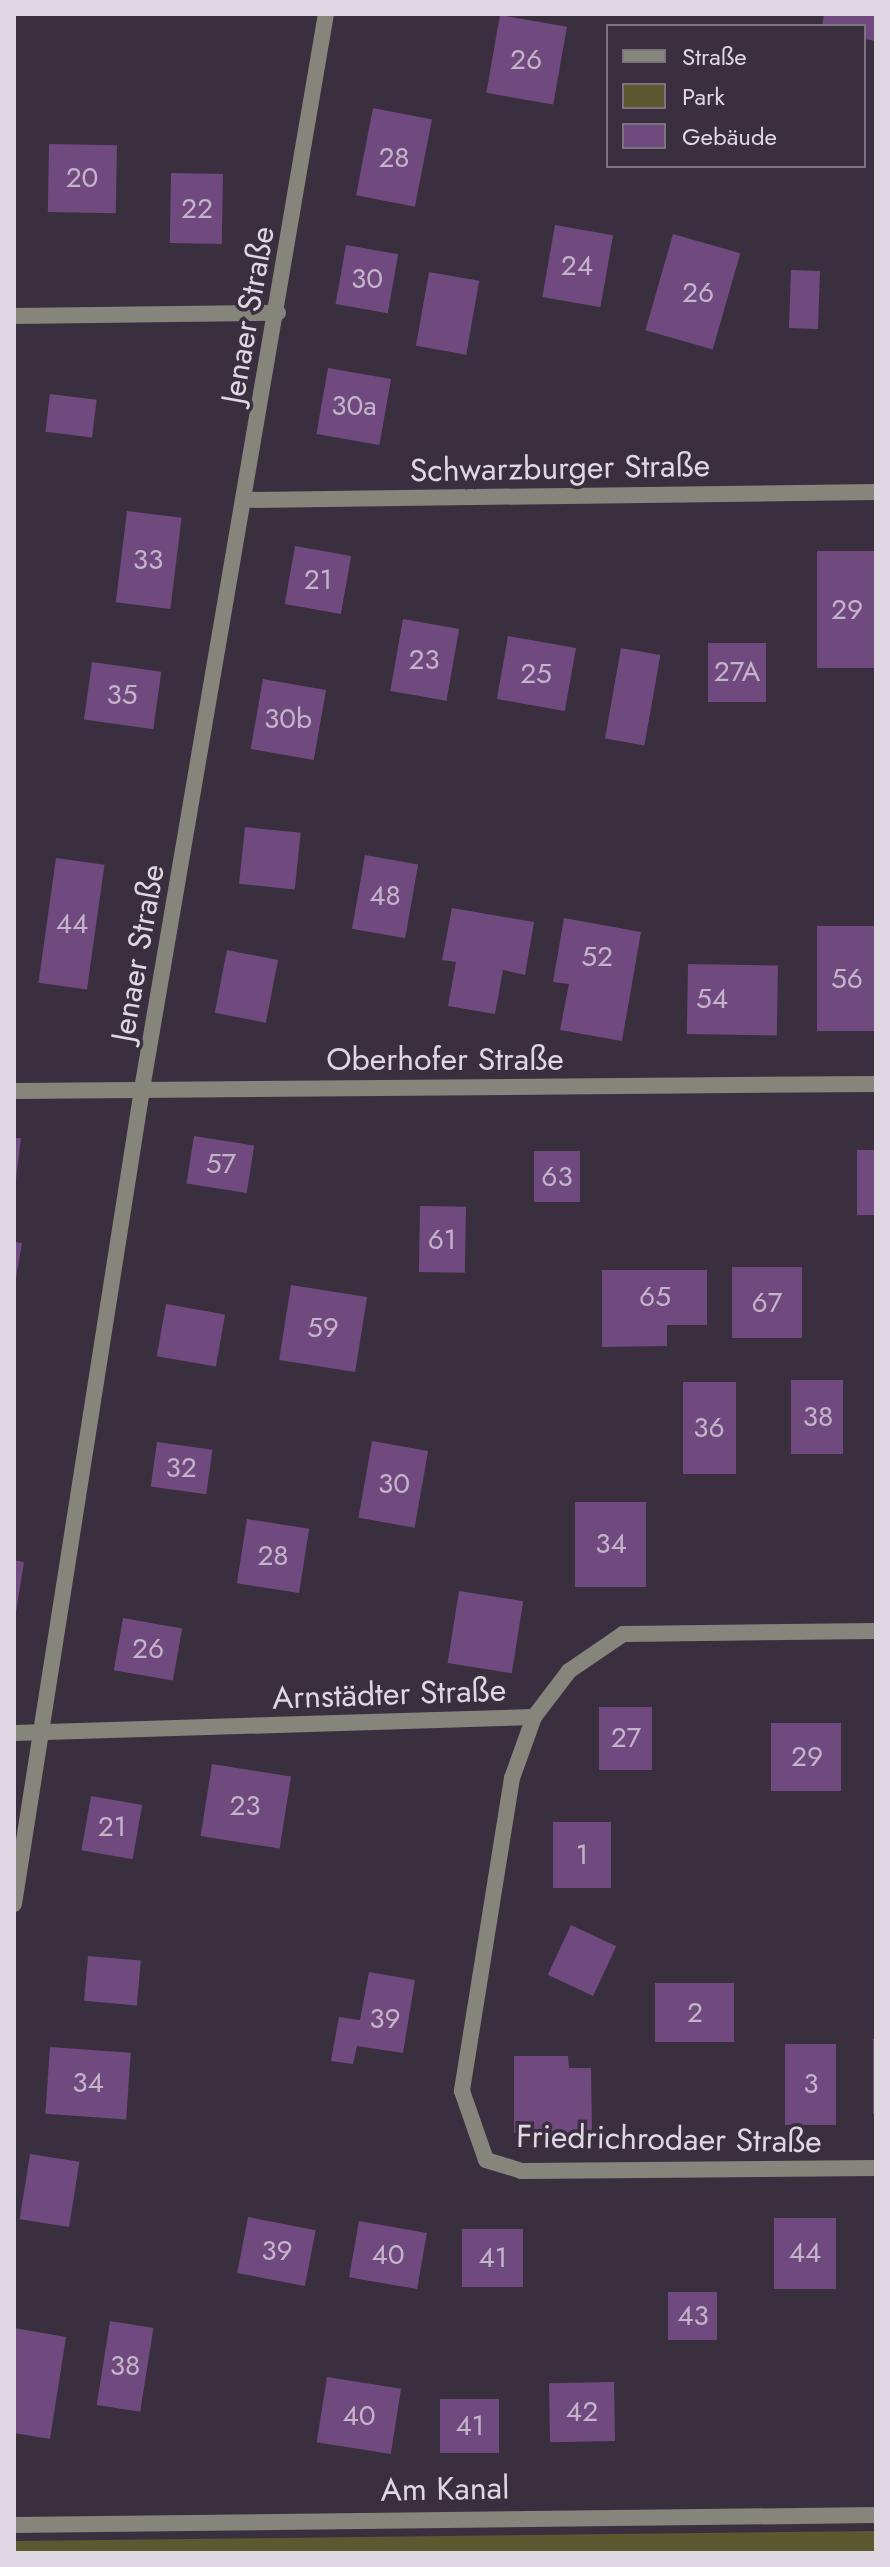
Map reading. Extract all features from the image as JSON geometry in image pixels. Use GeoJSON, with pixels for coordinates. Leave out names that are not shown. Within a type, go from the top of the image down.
{"type":"FeatureCollection","features":[{"type":"Feature","properties":{"kind":"street","name":"Jenaer Straße"},"geometry":{"type":"LineString","coordinates":[[14,1904],[45,1732],[142,1089],[278,313],[326,14]]}},
{"type":"Feature","properties":{"kind":"street"},"geometry":{"type":"LineString","coordinates":[[14,316],[278,313]]}},
{"type":"Feature","properties":{"kind":"street","name":"Schwarzburger Straße"},"geometry":{"type":"LineString","coordinates":[[245,500],[876,492]]}},
{"type":"Feature","properties":{"kind":"street","name":"Oberhofer Straße"},"geometry":{"type":"LineString","coordinates":[[14,1091],[876,1084]]}},
{"type":"Feature","properties":{"kind":"street","name":"Arnstädter Straße"},"geometry":{"type":"LineString","coordinates":[[14,1733],[534,1717],[569,1671],[623,1634],[876,1631]]}},
{"type":"Feature","properties":{"kind":"street","name":"Friedrichrodaer Straße"},"geometry":{"type":"LineString","coordinates":[[534,1717],[512,1778],[462,2091],[486,2160],[521,2171],[876,2168]]}},
{"type":"Feature","properties":{"kind":"street","name":"Am Kanal"},"geometry":{"type":"LineString","coordinates":[[14,2525],[876,2515]]}},
{"type":"Feature","properties":{"kind":"green space"},"geometry":{"type":"Polygon","coordinates":[[[876,2531],[876,2553],[14,2553],[14,2541],[876,2531]]]}},
{"type":"Feature","properties":{"kind":"building"},"geometry":{"type":"Polygon","coordinates":[[[824,14],[876,14],[876,41],[866,39],[866,24],[822,24],[824,14]]]}},
{"type":"Feature","properties":{"kind":"building"},"geometry":{"type":"Polygon","coordinates":[[[500,15],[567,27],[553,105],[486,93],[500,15]]]}},
{"type":"Feature","properties":{"kind":"building"},"geometry":{"type":"Polygon","coordinates":[[[373,108],[432,119],[415,207],[356,195],[373,108]]]}},
{"type":"Feature","properties":{"kind":"building"},"geometry":{"type":"Polygon","coordinates":[[[49,144],[117,145],[116,213],[48,212],[49,144]]]}},
{"type":"Feature","properties":{"kind":"building"},"geometry":{"type":"Polygon","coordinates":[[[171,173],[223,174],[222,244],[170,243],[171,173]]]}},
{"type":"Feature","properties":{"kind":"building"},"geometry":{"type":"Polygon","coordinates":[[[555,225],[613,235],[600,307],[542,297],[555,225]]]}},
{"type":"Feature","properties":{"kind":"building"},"geometry":{"type":"Polygon","coordinates":[[[673,234],[740,253],[713,349],[645,330],[673,234]]]}},
{"type":"Feature","properties":{"kind":"building"},"geometry":{"type":"Polygon","coordinates":[[[346,245],[398,254],[388,313],[336,304],[346,245]]]}},
{"type":"Feature","properties":{"kind":"building"},"geometry":{"type":"Polygon","coordinates":[[[791,270],[820,271],[818,329],[789,328],[791,270]]]}},
{"type":"Feature","properties":{"kind":"building"},"geometry":{"type":"Polygon","coordinates":[[[429,272],[479,281],[466,355],[416,346],[429,272]]]}},
{"type":"Feature","properties":{"kind":"building"},"geometry":{"type":"Polygon","coordinates":[[[328,368],[391,379],[379,445],[316,434],[328,368]]]}},
{"type":"Feature","properties":{"kind":"building"},"geometry":{"type":"Polygon","coordinates":[[[50,394],[97,400],[92,437],[45,432],[50,394]]]}},
{"type":"Feature","properties":{"kind":"building"},"geometry":{"type":"Polygon","coordinates":[[[127,511],[182,518],[170,609],[116,602],[127,511]]]}},
{"type":"Feature","properties":{"kind":"building"},"geometry":{"type":"Polygon","coordinates":[[[295,546],[351,556],[341,614],[285,604],[295,546]]]}},
{"type":"Feature","properties":{"kind":"building"},"geometry":{"type":"Polygon","coordinates":[[[817,551],[876,551],[876,668],[817,668],[817,551]]]}},
{"type":"Feature","properties":{"kind":"building"},"geometry":{"type":"Polygon","coordinates":[[[403,619],[459,629],[446,701],[390,691],[403,619]]]}},
{"type":"Feature","properties":{"kind":"building"},"geometry":{"type":"Polygon","coordinates":[[[508,636],[576,648],[565,711],[497,699],[508,636]]]}},
{"type":"Feature","properties":{"kind":"building"},"geometry":{"type":"Polygon","coordinates":[[[708,643],[766,643],[766,702],[708,702],[708,643]]]}},
{"type":"Feature","properties":{"kind":"building"},"geometry":{"type":"Polygon","coordinates":[[[621,648],[660,655],[644,746],[605,739],[621,648]]]}},
{"type":"Feature","properties":{"kind":"building"},"geometry":{"type":"Polygon","coordinates":[[[92,662],[161,672],[153,729],[84,719],[92,662]]]}},
{"type":"Feature","properties":{"kind":"building"},"geometry":{"type":"Polygon","coordinates":[[[263,679],[326,690],[314,760],[251,749],[263,679]]]}},
{"type":"Feature","properties":{"kind":"building"},"geometry":{"type":"Polygon","coordinates":[[[245,827],[301,833],[295,890],[239,884],[245,827]]]}},
{"type":"Feature","properties":{"kind":"building"},"geometry":{"type":"Polygon","coordinates":[[[365,855],[418,864],[405,938],[352,929],[365,855]]]}},
{"type":"Feature","properties":{"kind":"building"},"geometry":{"type":"Polygon","coordinates":[[[56,858],[105,865],[87,990],[38,983],[56,858]]]}},
{"type":"Feature","properties":{"kind":"building"},"geometry":{"type":"Polygon","coordinates":[[[452,908],[534,922],[525,975],[503,970],[495,1014],[448,1006],[456,962],[442,960],[452,908]]]}},
{"type":"Feature","properties":{"kind":"building"},"geometry":{"type":"Polygon","coordinates":[[[564,918],[641,932],[622,1041],[560,1030],[569,984],[553,982],[564,918]]]}},
{"type":"Feature","properties":{"kind":"building"},"geometry":{"type":"Polygon","coordinates":[[[817,926],[876,926],[876,1031],[817,1031],[817,926]]]}},
{"type":"Feature","properties":{"kind":"building"},"geometry":{"type":"Polygon","coordinates":[[[227,950],[278,960],[266,1023],[215,1013],[227,950]]]}},
{"type":"Feature","properties":{"kind":"building"},"geometry":{"type":"Polygon","coordinates":[[[688,964],[778,966],[777,1036],[687,1034],[688,964]]]}},
{"type":"Feature","properties":{"kind":"building"},"geometry":{"type":"Polygon","coordinates":[[[194,1136],[254,1146],[247,1193],[186,1183],[194,1136]]]}},
{"type":"Feature","properties":{"kind":"building"},"geometry":{"type":"Polygon","coordinates":[[[14,1138],[21,1138],[16,1179],[14,1179],[14,1138]]]}},
{"type":"Feature","properties":{"kind":"building"},"geometry":{"type":"Polygon","coordinates":[[[857,1150],[876,1150],[876,1215],[857,1215],[857,1150]]]}},
{"type":"Feature","properties":{"kind":"building"},"geometry":{"type":"Polygon","coordinates":[[[534,1151],[580,1151],[580,1202],[534,1202],[534,1151]]]}},
{"type":"Feature","properties":{"kind":"building"},"geometry":{"type":"Polygon","coordinates":[[[420,1206],[466,1207],[465,1273],[419,1272],[420,1206]]]}},
{"type":"Feature","properties":{"kind":"building"},"geometry":{"type":"Polygon","coordinates":[[[14,1242],[22,1243],[16,1278],[14,1278],[14,1242]]]}},
{"type":"Feature","properties":{"kind":"building"},"geometry":{"type":"Polygon","coordinates":[[[732,1267],[802,1267],[802,1338],[732,1338],[732,1267]]]}},
{"type":"Feature","properties":{"kind":"building"},"geometry":{"type":"Polygon","coordinates":[[[602,1270],[707,1270],[707,1325],[667,1325],[667,1346],[602,1347],[602,1270]]]}},
{"type":"Feature","properties":{"kind":"building"},"geometry":{"type":"Polygon","coordinates":[[[291,1285],[367,1297],[355,1372],[279,1360],[291,1285]]]}},
{"type":"Feature","properties":{"kind":"building"},"geometry":{"type":"Polygon","coordinates":[[[166,1304],[225,1314],[216,1367],[157,1356],[166,1304]]]}},
{"type":"Feature","properties":{"kind":"building"},"geometry":{"type":"Polygon","coordinates":[[[791,1380],[843,1380],[843,1454],[791,1454],[791,1380]]]}},
{"type":"Feature","properties":{"kind":"building"},"geometry":{"type":"Polygon","coordinates":[[[683,1382],[736,1382],[736,1474],[683,1474],[683,1382]]]}},
{"type":"Feature","properties":{"kind":"building"},"geometry":{"type":"Polygon","coordinates":[[[372,1441],[428,1451],[415,1528],[358,1518],[372,1441]]]}},
{"type":"Feature","properties":{"kind":"building"},"geometry":{"type":"Polygon","coordinates":[[[157,1442],[212,1450],[206,1494],[151,1487],[157,1442]]]}},
{"type":"Feature","properties":{"kind":"building"},"geometry":{"type":"Polygon","coordinates":[[[575,1502],[646,1502],[646,1587],[575,1587],[575,1502]]]}},
{"type":"Feature","properties":{"kind":"building"},"geometry":{"type":"Polygon","coordinates":[[[247,1519],[309,1529],[299,1593],[237,1583],[247,1519]]]}},
{"type":"Feature","properties":{"kind":"building"},"geometry":{"type":"Polygon","coordinates":[[[14,1560],[24,1562],[16,1612],[14,1612],[14,1560]]]}},
{"type":"Feature","properties":{"kind":"building"},"geometry":{"type":"Polygon","coordinates":[[[459,1591],[523,1601],[512,1673],[448,1663],[459,1591]]]}},
{"type":"Feature","properties":{"kind":"building"},"geometry":{"type":"Polygon","coordinates":[[[123,1618],[182,1628],[173,1681],[114,1670],[123,1618]]]}},
{"type":"Feature","properties":{"kind":"building"},"geometry":{"type":"Polygon","coordinates":[[[599,1707],[652,1707],[652,1770],[599,1770],[599,1707]]]}},
{"type":"Feature","properties":{"kind":"building"},"geometry":{"type":"Polygon","coordinates":[[[771,1723],[841,1723],[841,1791],[771,1791],[771,1723]]]}},
{"type":"Feature","properties":{"kind":"building"},"geometry":{"type":"Polygon","coordinates":[[[212,1764],[291,1777],[280,1849],[201,1836],[212,1764]]]}},
{"type":"Feature","properties":{"kind":"building"},"geometry":{"type":"Polygon","coordinates":[[[91,1796],[142,1805],[133,1859],[81,1850],[91,1796]]]}},
{"type":"Feature","properties":{"kind":"building"},"geometry":{"type":"Polygon","coordinates":[[[553,1822],[611,1822],[611,1888],[553,1888],[553,1822]]]}},
{"type":"Feature","properties":{"kind":"building"},"geometry":{"type":"Polygon","coordinates":[[[571,1925],[616,1946],[593,1996],[548,1975],[571,1925]]]}},
{"type":"Feature","properties":{"kind":"building"},"geometry":{"type":"Polygon","coordinates":[[[88,1956],[141,1961],[137,2005],[84,2001],[88,1956]]]}},
{"type":"Feature","properties":{"kind":"building"},"geometry":{"type":"Polygon","coordinates":[[[369,1972],[415,1980],[403,2053],[357,2046],[353,2064],[331,2061],[339,2017],[360,2020],[369,1972]]]}},
{"type":"Feature","properties":{"kind":"building"},"geometry":{"type":"Polygon","coordinates":[[[655,1983],[734,1983],[734,2042],[655,2042],[655,1983]]]}},
{"type":"Feature","properties":{"kind":"building"},"geometry":{"type":"Polygon","coordinates":[[[873,2039],[876,2039],[876,2114],[873,2114],[873,2039]]]}},
{"type":"Feature","properties":{"kind":"building"},"geometry":{"type":"Polygon","coordinates":[[[785,2044],[836,2044],[836,2125],[785,2125],[785,2044]]]}},
{"type":"Feature","properties":{"kind":"building"},"geometry":{"type":"Polygon","coordinates":[[[50,2047],[131,2053],[126,2119],[45,2114],[50,2047]]]}},
{"type":"Feature","properties":{"kind":"building"},"geometry":{"type":"Polygon","coordinates":[[[514,2056],[568,2056],[569,2068],[591,2068],[592,2133],[514,2133],[514,2056]]]}},
{"type":"Feature","properties":{"kind":"building"},"geometry":{"type":"Polygon","coordinates":[[[30,2154],[79,2162],[69,2227],[20,2219],[30,2154]]]}},
{"type":"Feature","properties":{"kind":"building"},"geometry":{"type":"Polygon","coordinates":[[[248,2217],[316,2230],[305,2286],[237,2273],[248,2217]]]}},
{"type":"Feature","properties":{"kind":"building"},"geometry":{"type":"Polygon","coordinates":[[[774,2218],[836,2218],[836,2289],[774,2289],[774,2218]]]}},
{"type":"Feature","properties":{"kind":"building"},"geometry":{"type":"Polygon","coordinates":[[[359,2221],[427,2233],[417,2289],[349,2277],[359,2221]]]}},
{"type":"Feature","properties":{"kind":"building"},"geometry":{"type":"Polygon","coordinates":[[[462,2229],[523,2229],[523,2287],[462,2287],[462,2229]]]}},
{"type":"Feature","properties":{"kind":"building"},"geometry":{"type":"Polygon","coordinates":[[[668,2292],[717,2292],[717,2340],[668,2340],[668,2292]]]}},
{"type":"Feature","properties":{"kind":"building"},"geometry":{"type":"Polygon","coordinates":[[[110,2321],[153,2328],[140,2412],[97,2405],[110,2321]]]}},
{"type":"Feature","properties":{"kind":"building"},"geometry":{"type":"Polygon","coordinates":[[[14,2328],[66,2337],[50,2439],[14,2433],[14,2328]]]}},
{"type":"Feature","properties":{"kind":"building"},"geometry":{"type":"Polygon","coordinates":[[[327,2377],[401,2389],[391,2454],[317,2442],[327,2377]]]}},
{"type":"Feature","properties":{"kind":"building"},"geometry":{"type":"Polygon","coordinates":[[[614,2382],[615,2441],[550,2442],[549,2383],[614,2382]]]}},
{"type":"Feature","properties":{"kind":"building"},"geometry":{"type":"Polygon","coordinates":[[[440,2399],[499,2399],[499,2453],[440,2453],[440,2399]]]}}]}
